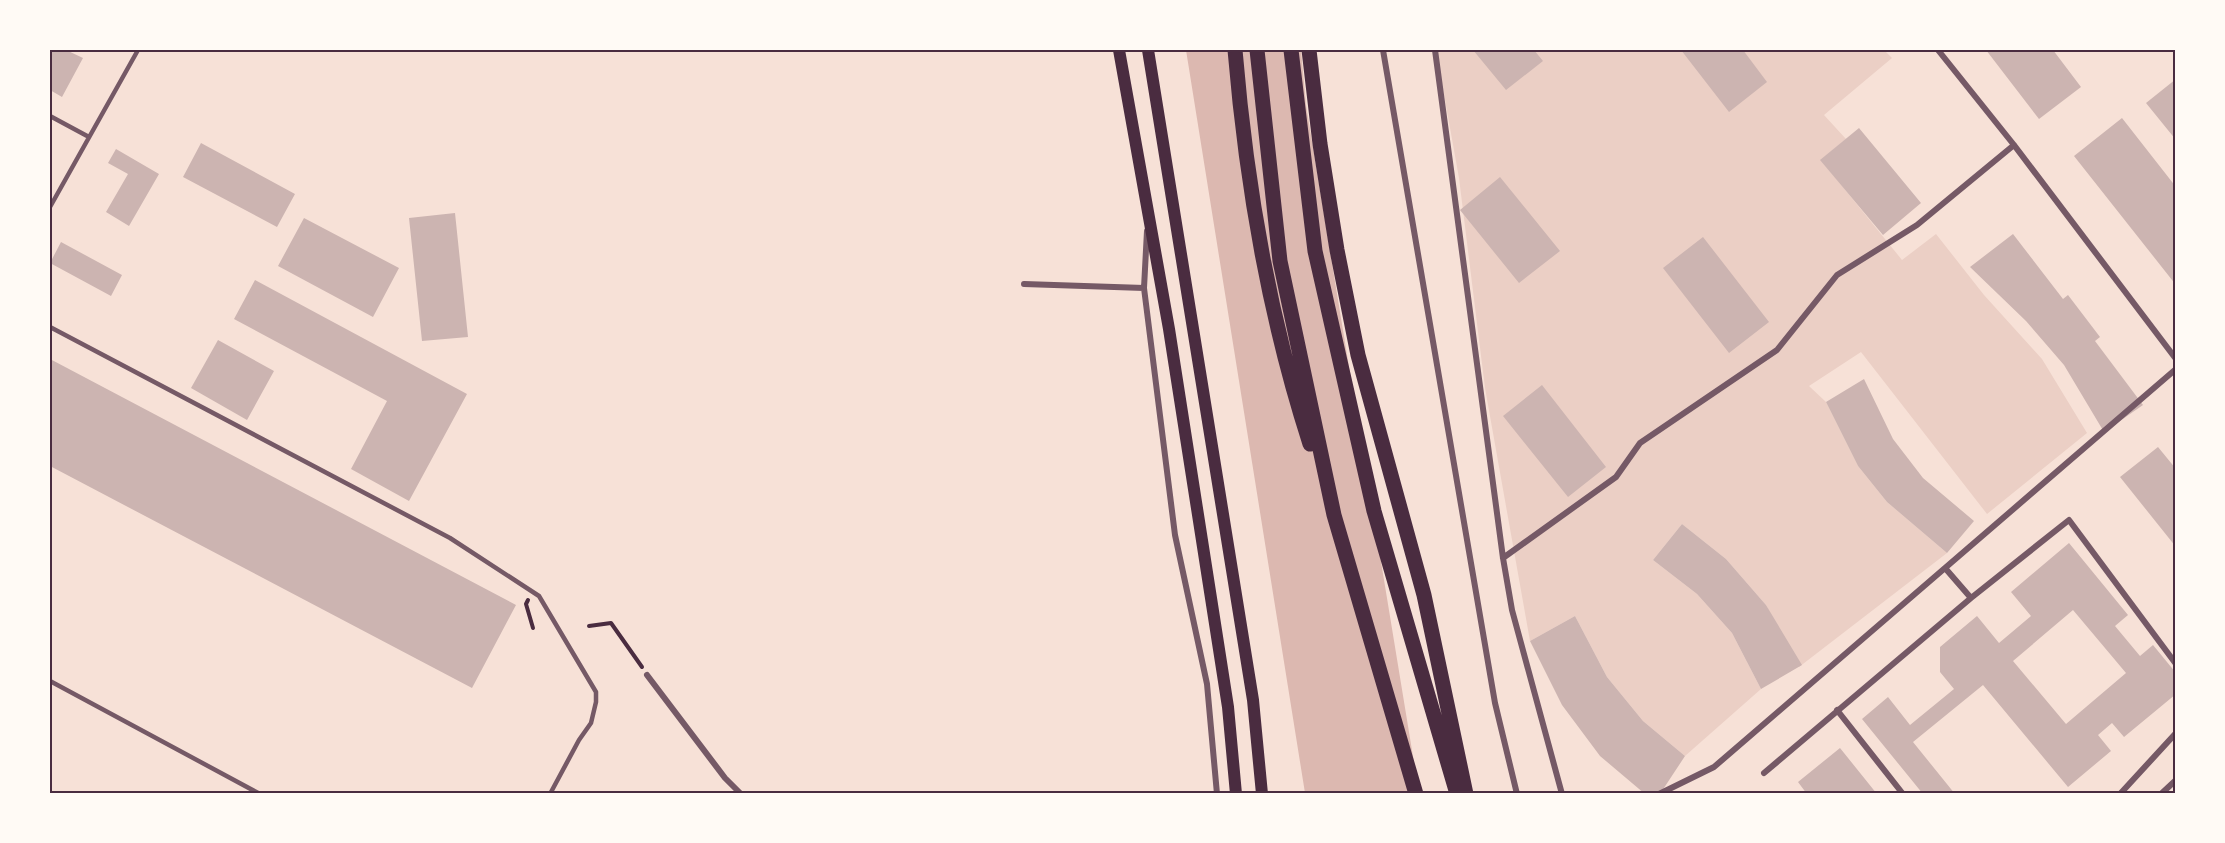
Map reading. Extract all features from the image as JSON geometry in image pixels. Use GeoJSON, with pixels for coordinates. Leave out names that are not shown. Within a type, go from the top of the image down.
{"type":"FeatureCollection","features":[{"type":"Feature","properties":{"kind":"highway"},"geometry":{"type":"LineString","coordinates":[[1235,50],[1253,196],[1270,290],[1294,394],[1348,561]]}},
{"type":"Feature","properties":{"kind":"highway"},"geometry":{"type":"LineString","coordinates":[[1257,50],[1280,261],[1334,515],[1416,794]]}},
{"type":"Feature","properties":{"kind":"highway"},"geometry":{"type":"LineString","coordinates":[[1291,50],[1315,251],[1374,511],[1457,794]]}},
{"type":"Feature","properties":{"kind":"highway"},"geometry":{"type":"LineString","coordinates":[[1309,50],[1320,144],[1333,226],[1358,355],[1424,594],[1466,794]]}},
{"type":"Feature","properties":{"kind":"main road"},"geometry":{"type":"LineString","coordinates":[[1119,50],[1169,329],[1228,707],[1236,794]]}},
{"type":"Feature","properties":{"kind":"main road"},"geometry":{"type":"LineString","coordinates":[[1148,50],[1253,700],[1262,794]]}},
{"type":"Feature","properties":{"kind":"street"},"geometry":{"type":"LineString","coordinates":[[1383,50],[1495,703],[1517,794]]}},
{"type":"Feature","properties":{"kind":"street"},"geometry":{"type":"LineString","coordinates":[[1435,50],[1503,558],[1512,610],[1562,794]]}},
{"type":"Feature","properties":{"kind":"street"},"geometry":{"type":"LineString","coordinates":[[1938,50],[2014,144],[2175,359]]}},
{"type":"Feature","properties":{"kind":"street"},"geometry":{"type":"LineString","coordinates":[[1503,558],[1616,477],[1640,443],[1777,350],[1838,275],[1917,225],[2014,144]]}},
{"type":"Feature","properties":{"kind":"street"},"geometry":{"type":"LineString","coordinates":[[1148,212],[1144,288],[1175,535],[1207,684],[1217,794]]}},
{"type":"Feature","properties":{"kind":"street"},"geometry":{"type":"LineString","coordinates":[[1024,284],[1144,288]]}},
{"type":"Feature","properties":{"kind":"street"},"geometry":{"type":"LineString","coordinates":[[1659,794],[1714,767],[2175,369]]}},
{"type":"Feature","properties":{"kind":"street"},"geometry":{"type":"LineString","coordinates":[[1764,773],[1971,598],[2069,520],[2175,664]]}},
{"type":"Feature","properties":{"kind":"street"},"geometry":{"type":"LineString","coordinates":[[1945,568],[1971,598]]}},
{"type":"Feature","properties":{"kind":"street"},"geometry":{"type":"LineString","coordinates":[[647,675],[725,778],[741,794]]}},
{"type":"Feature","properties":{"kind":"street"},"geometry":{"type":"LineString","coordinates":[[1837,710],[1903,794]]}},
{"type":"Feature","properties":{"kind":"street"},"geometry":{"type":"LineString","coordinates":[[2120,794],[2175,733]]}},
{"type":"Feature","properties":{"kind":"street"},"geometry":{"type":"LineString","coordinates":[[2161,794],[2175,780]]}},
{"type":"Feature","properties":{"kind":"lane"},"geometry":{"type":"LineString","coordinates":[[50,207],[138,50]]}},
{"type":"Feature","properties":{"kind":"lane"},"geometry":{"type":"LineString","coordinates":[[50,116],[89,137]]}},
{"type":"Feature","properties":{"kind":"lane"},"geometry":{"type":"LineString","coordinates":[[50,327],[450,538],[539,596],[596,692],[591,723],[550,794]]}},
{"type":"Feature","properties":{"kind":"lane"},"geometry":{"type":"LineString","coordinates":[[50,681],[260,794]]}},
{"type":"Feature","properties":{"kind":"path"},"geometry":{"type":"LineString","coordinates":[[532,592],[526,604],[533,628]]}},
{"type":"Feature","properties":{"kind":"path"},"geometry":{"type":"LineString","coordinates":[[589,626],[611,623],[647,675]]}},
{"type":"Feature","properties":{"kind":"shaded area"},"geometry":{"type":"Polygon","coordinates":[[[1186,50],[1301,50],[1306,105],[1419,793],[1305,793],[1186,50]]]}},
{"type":"Feature","properties":{"kind":"shaded area"},"geometry":{"type":"Polygon","coordinates":[[[1436,50],[1884,50],[1892,58],[1824,115],[1846,139],[1821,160],[1902,260],[1936,234],[1984,295],[2042,359],[2087,433],[1987,514],[1861,352],[1809,386],[1826,402],[1858,466],[1887,502],[1947,553],[1799,667],[1766,605],[1726,559],[1682,524],[1653,560],[1697,594],[1732,633],[1761,689],[1685,756],[1643,721],[1607,677],[1575,616],[1530,641],[1485,388],[1459,178],[1436,50]]]}},
{"type":"Feature","properties":{"kind":"building"},"geometry":{"type":"Polygon","coordinates":[[[50,50],[66,50],[83,58],[62,97],[50,90],[50,50]]]}},
{"type":"Feature","properties":{"kind":"building"},"geometry":{"type":"Polygon","coordinates":[[[1473,50],[1534,50],[1543,61],[1506,90],[1473,50]]]}},
{"type":"Feature","properties":{"kind":"building"},"geometry":{"type":"Polygon","coordinates":[[[1681,50],[1743,50],[1767,82],[1729,112],[1681,50]]]}},
{"type":"Feature","properties":{"kind":"building"},"geometry":{"type":"Polygon","coordinates":[[[1986,50],[2053,50],[2081,87],[2039,119],[1986,50]]]}},
{"type":"Feature","properties":{"kind":"building"},"geometry":{"type":"Polygon","coordinates":[[[2176,79],[2176,140],[2146,103],[2176,79]]]}},
{"type":"Feature","properties":{"kind":"building"},"geometry":{"type":"Polygon","coordinates":[[[2122,118],[2176,187],[2176,285],[2074,156],[2122,118]]]}},
{"type":"Feature","properties":{"kind":"building"},"geometry":{"type":"Polygon","coordinates":[[[1859,128],[1921,203],[1883,235],[1820,160],[1859,128]]]}},
{"type":"Feature","properties":{"kind":"building"},"geometry":{"type":"Polygon","coordinates":[[[201,143],[295,194],[277,227],[183,177],[201,143]]]}},
{"type":"Feature","properties":{"kind":"building"},"geometry":{"type":"Polygon","coordinates":[[[116,149],[159,174],[129,226],[106,212],[128,174],[108,163],[116,149]]]}},
{"type":"Feature","properties":{"kind":"building"},"geometry":{"type":"Polygon","coordinates":[[[1500,177],[1560,251],[1519,283],[1460,210],[1500,177]]]}},
{"type":"Feature","properties":{"kind":"building"},"geometry":{"type":"Polygon","coordinates":[[[455,213],[468,337],[422,341],[409,218],[455,213]]]}},
{"type":"Feature","properties":{"kind":"building"},"geometry":{"type":"Polygon","coordinates":[[[304,218],[399,268],[373,317],[278,266],[304,218]]]}},
{"type":"Feature","properties":{"kind":"building"},"geometry":{"type":"Polygon","coordinates":[[[2013,234],[2063,299],[2068,295],[2100,337],[2095,341],[2143,405],[2104,432],[2064,365],[2026,321],[1970,267],[2013,234]]]}},
{"type":"Feature","properties":{"kind":"building"},"geometry":{"type":"Polygon","coordinates":[[[1703,237],[1769,322],[1729,353],[1663,268],[1703,237]]]}},
{"type":"Feature","properties":{"kind":"building"},"geometry":{"type":"Polygon","coordinates":[[[61,242],[122,275],[111,296],[50,263],[61,242]]]}},
{"type":"Feature","properties":{"kind":"building"},"geometry":{"type":"Polygon","coordinates":[[[255,280],[467,394],[409,501],[351,469],[387,401],[234,319],[255,280]]]}},
{"type":"Feature","properties":{"kind":"building"},"geometry":{"type":"Polygon","coordinates":[[[218,340],[274,371],[247,420],[191,388],[218,340]]]}},
{"type":"Feature","properties":{"kind":"building"},"geometry":{"type":"Polygon","coordinates":[[[50,359],[516,605],[472,688],[50,466],[50,359]]]}},
{"type":"Feature","properties":{"kind":"building"},"geometry":{"type":"Polygon","coordinates":[[[1864,379],[1893,439],[1923,478],[1974,521],[1947,553],[1887,502],[1858,466],[1826,402],[1864,379]]]}},
{"type":"Feature","properties":{"kind":"building"},"geometry":{"type":"Polygon","coordinates":[[[1542,385],[1606,467],[1568,497],[1503,416],[1542,385]]]}},
{"type":"Feature","properties":{"kind":"building"},"geometry":{"type":"Polygon","coordinates":[[[2158,447],[2176,469],[2176,547],[2120,477],[2158,447]]]}},
{"type":"Feature","properties":{"kind":"building"},"geometry":{"type":"Polygon","coordinates":[[[1682,524],[1726,559],[1766,605],[1802,665],[1761,689],[1732,633],[1697,594],[1653,560],[1682,524]]]}},
{"type":"Feature","properties":{"kind":"building"},"geometry":{"type":"Polygon","coordinates":[[[2069,543],[2128,615],[2115,626],[2140,656],[2153,645],[2176,673],[2176,694],[2124,737],[2112,723],[2098,735],[2111,751],[2068,787],[1983,685],[1913,742],[1955,794],[1923,794],[1862,719],[1888,697],[1910,725],[1954,689],[1940,672],[1940,647],[1977,616],[1999,643],[2031,616],[2011,592],[2069,543]],[[2073,610],[2013,661],[2066,724],[2126,673],[2073,610]]]}},
{"type":"Feature","properties":{"kind":"building"},"geometry":{"type":"Polygon","coordinates":[[[1575,616],[1607,677],[1643,721],[1685,756],[1660,794],[1645,794],[1600,756],[1562,705],[1530,641],[1575,616]]]}},
{"type":"Feature","properties":{"kind":"building"},"geometry":{"type":"Polygon","coordinates":[[[1840,748],[1877,794],[1807,794],[1798,782],[1840,748]]]}}]}
